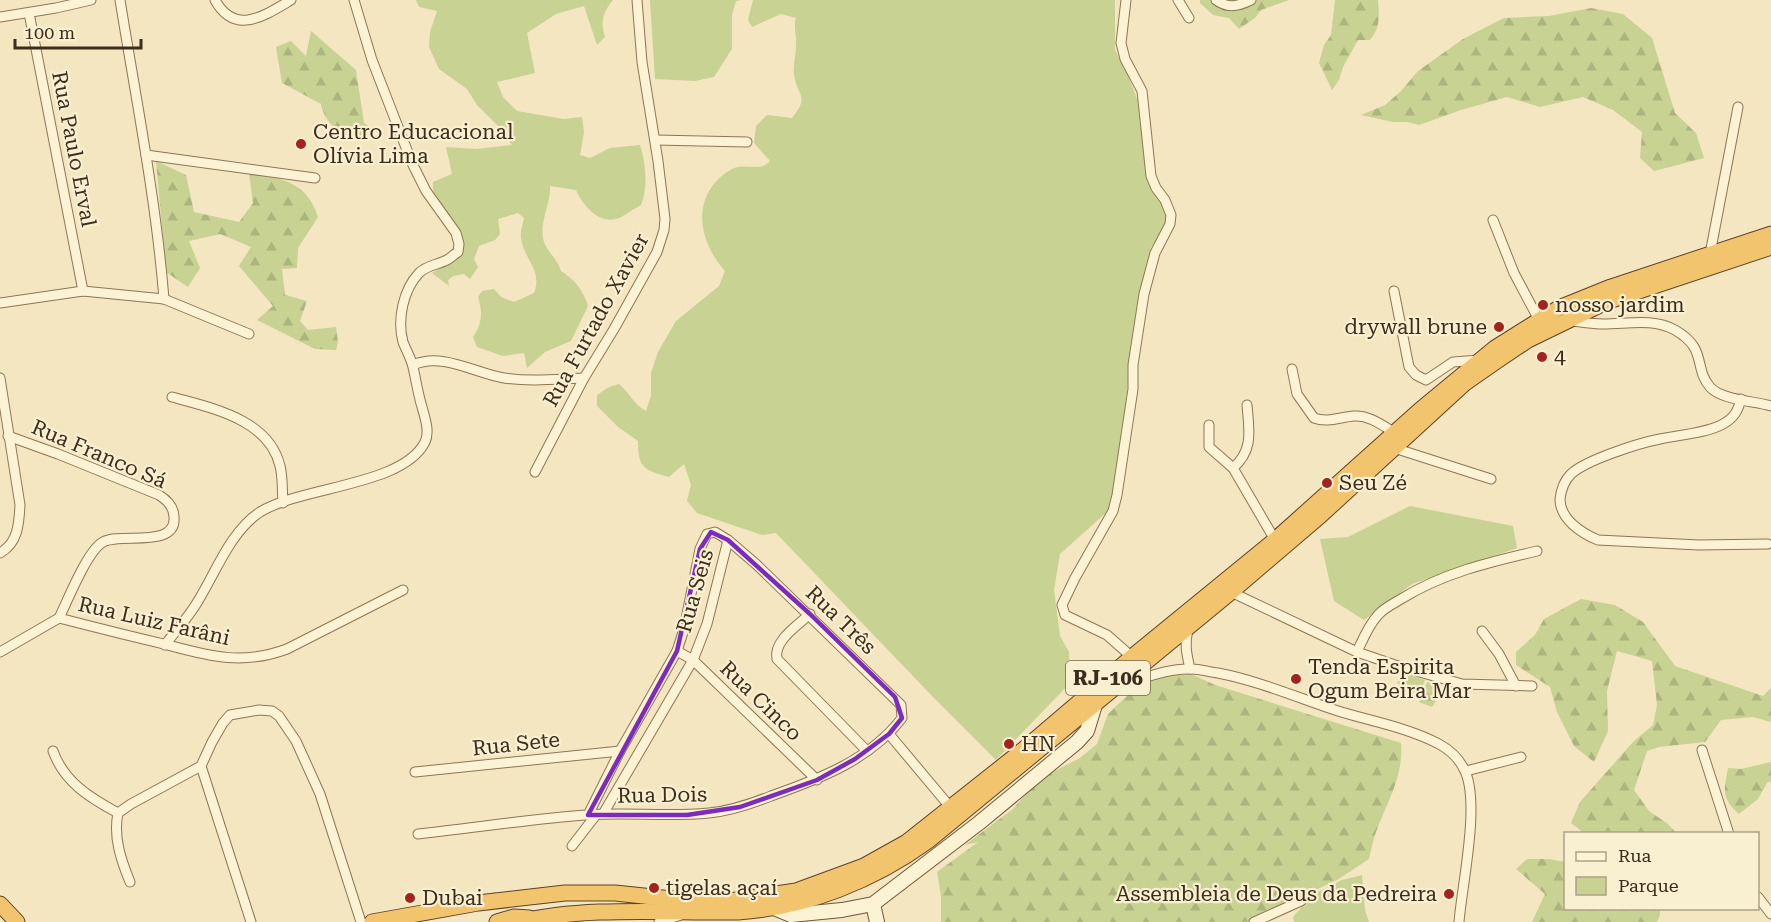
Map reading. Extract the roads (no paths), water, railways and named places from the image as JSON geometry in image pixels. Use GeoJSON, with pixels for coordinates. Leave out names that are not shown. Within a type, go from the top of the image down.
{"type":"FeatureCollection","features":[{"type":"Feature","properties":{"kind":"highway","name":"RJ-106"},"geometry":{"type":"LineString","coordinates":[[372,922],[538,895],[615,893],[712,902],[796,891],[847,874],[893,851],[951,808],[1275,540],[1479,360],[1559,308],[1611,287],[1710,254],[1771,237]]}},
{"type":"Feature","properties":{"kind":"highway","name":"RJ-106"},"geometry":{"type":"LineString","coordinates":[[519,922],[535,918],[599,913],[766,913],[849,886],[908,856],[962,815],[1321,516],[1465,383],[1528,340],[1566,320],[1771,237]]}},
{"type":"Feature","properties":{"kind":"highway"},"geometry":{"type":"LineString","coordinates":[[404,922],[555,900],[578,893]]}},
{"type":"Feature","properties":{"kind":"highway"},"geometry":{"type":"LineString","coordinates":[[0,904],[16,922]]}},
{"type":"Feature","properties":{"kind":"highway"},"geometry":{"type":"LineString","coordinates":[[497,922],[514,917],[535,918]]}},
{"type":"Feature","properties":{"kind":"main road"},"geometry":{"type":"LineString","coordinates":[[766,913],[791,915],[842,910],[873,904],[987,816],[1077,742],[1087,731],[1095,705]]}},
{"type":"Feature","properties":{"kind":"main road"},"geometry":{"type":"LineString","coordinates":[[873,904],[877,922]]}},
{"type":"Feature","properties":{"kind":"street"},"geometry":{"type":"LineString","coordinates":[[0,16],[29,13],[55,4],[91,0]]}},
{"type":"Feature","properties":{"kind":"street"},"geometry":{"type":"LineString","coordinates":[[120,0],[146,155],[164,299]]}},
{"type":"Feature","properties":{"kind":"street"},"geometry":{"type":"LineString","coordinates":[[215,0],[221,12],[228,17],[242,21],[266,15],[291,0]]}},
{"type":"Feature","properties":{"kind":"street"},"geometry":{"type":"LineString","coordinates":[[165,645],[196,604],[238,533],[249,520],[283,503],[388,472],[406,463],[426,441],[427,432],[413,364],[403,341],[400,327],[404,299],[420,271],[458,252],[459,239],[417,175],[372,60],[354,0]]}},
{"type":"Feature","properties":{"kind":"street","name":"Rua Furtado Xavier"},"geometry":{"type":"LineString","coordinates":[[535,472],[584,378],[614,329],[661,242],[665,219],[656,140],[642,62],[637,0]]}},
{"type":"Feature","properties":{"kind":"street"},"geometry":{"type":"LineString","coordinates":[[1126,0],[1121,43],[1125,59],[1142,91],[1151,176],[1171,214],[1170,224],[1155,253],[1144,294],[1133,364],[1133,389],[1113,512],[1093,544],[1062,605],[1065,615],[1107,634],[1132,657]]}},
{"type":"Feature","properties":{"kind":"street"},"geometry":{"type":"LineString","coordinates":[[1178,0],[1189,18]]}},
{"type":"Feature","properties":{"kind":"street"},"geometry":{"type":"LineString","coordinates":[[1216,0],[1227,6],[1240,5],[1251,0]]}},
{"type":"Feature","properties":{"kind":"street","name":"Rua Paulo Erval"},"geometry":{"type":"LineString","coordinates":[[29,13],[83,291]]}},
{"type":"Feature","properties":{"kind":"street"},"geometry":{"type":"LineString","coordinates":[[1710,254],[1738,107]]}},
{"type":"Feature","properties":{"kind":"street"},"geometry":{"type":"LineString","coordinates":[[656,140],[747,142]]}},
{"type":"Feature","properties":{"kind":"street"},"geometry":{"type":"LineString","coordinates":[[146,155],[315,178]]}},
{"type":"Feature","properties":{"kind":"street"},"geometry":{"type":"LineString","coordinates":[[1493,220],[1514,273],[1539,320]]}},
{"type":"Feature","properties":{"kind":"street"},"geometry":{"type":"LineString","coordinates":[[0,303],[83,291],[164,299],[249,334]]}},
{"type":"Feature","properties":{"kind":"street"},"geometry":{"type":"LineString","coordinates":[[1394,291],[1409,367],[1416,375],[1425,380],[1452,362],[1479,360]]}},
{"type":"Feature","properties":{"kind":"street"},"geometry":{"type":"LineString","coordinates":[[1566,320],[1602,324],[1653,322],[1675,330],[1690,341],[1697,350],[1710,388],[1718,393],[1771,406]]}},
{"type":"Feature","properties":{"kind":"street"},"geometry":{"type":"LineString","coordinates":[[413,364],[422,360],[434,359],[503,378],[535,380],[584,378]]}},
{"type":"Feature","properties":{"kind":"street"},"geometry":{"type":"LineString","coordinates":[[1292,369],[1297,394],[1314,418],[1329,420],[1356,416],[1368,418],[1395,433]]}},
{"type":"Feature","properties":{"kind":"street"},"geometry":{"type":"LineString","coordinates":[[0,378],[17,486],[19,522],[10,547],[0,553]]}},
{"type":"Feature","properties":{"kind":"street"},"geometry":{"type":"LineString","coordinates":[[172,397],[234,417],[263,434],[270,443],[280,467],[283,503]]}},
{"type":"Feature","properties":{"kind":"street"},"geometry":{"type":"LineString","coordinates":[[1741,399],[1736,414],[1721,425],[1656,439],[1589,462],[1567,478],[1561,492],[1560,507],[1569,521],[1584,534],[1598,540],[1699,545],[1768,544]]}},
{"type":"Feature","properties":{"kind":"street"},"geometry":{"type":"LineString","coordinates":[[1233,468],[1245,456],[1248,446],[1250,431],[1247,405]]}},
{"type":"Feature","properties":{"kind":"street"},"geometry":{"type":"LineString","coordinates":[[1209,426],[1209,447],[1233,468],[1275,540]]}},
{"type":"Feature","properties":{"kind":"street","name":"Rua Franco Sá"},"geometry":{"type":"LineString","coordinates":[[8,436],[159,495],[166,500],[175,518],[170,529],[159,537],[118,537],[102,542],[84,567],[59,618]]}},
{"type":"Feature","properties":{"kind":"street"},"geometry":{"type":"LineString","coordinates":[[1394,448],[1491,479]]}},
{"type":"Feature","properties":{"kind":"street","name":"Rua Seis"},"geometry":{"type":"LineString","coordinates":[[572,846],[596,814],[693,660],[707,624],[728,540],[715,532],[707,534],[704,538],[677,651],[620,751],[596,814]]}},
{"type":"Feature","properties":{"kind":"street","name":"Rua Três"},"geometry":{"type":"LineString","coordinates":[[728,540],[810,614],[901,705],[902,718],[889,734]]}},
{"type":"Feature","properties":{"kind":"street"},"geometry":{"type":"LineString","coordinates":[[1357,652],[1367,629],[1378,615],[1408,594],[1466,568],[1537,551]]}},
{"type":"Feature","properties":{"kind":"street","name":"Rua Luiz Farâni"},"geometry":{"type":"LineString","coordinates":[[0,652],[59,618],[202,655],[229,659],[268,656],[287,649],[403,590]]}},
{"type":"Feature","properties":{"kind":"street"},"geometry":{"type":"LineString","coordinates":[[1231,592],[1357,652],[1462,684],[1532,686]]}},
{"type":"Feature","properties":{"kind":"street"},"geometry":{"type":"LineString","coordinates":[[810,614],[780,643],[777,648],[777,658],[867,751]]}},
{"type":"Feature","properties":{"kind":"street"},"geometry":{"type":"LineString","coordinates":[[1189,625],[1185,639],[1190,669]]}},
{"type":"Feature","properties":{"kind":"street"},"geometry":{"type":"LineString","coordinates":[[1482,631],[1499,654],[1516,686]]}},
{"type":"Feature","properties":{"kind":"street","name":"Rua Cinco"},"geometry":{"type":"LineString","coordinates":[[677,651],[693,660],[817,780]]}},
{"type":"Feature","properties":{"kind":"street"},"geometry":{"type":"LineString","coordinates":[[1117,686],[1161,673],[1190,669],[1243,678],[1337,711],[1379,721],[1440,744],[1456,756],[1466,771],[1471,799],[1470,833],[1459,922]]}},
{"type":"Feature","properties":{"kind":"street"},"geometry":{"type":"LineString","coordinates":[[130,882],[117,842],[118,813],[201,766],[212,742],[230,715],[266,709],[275,712],[296,741],[320,794],[361,922]]}},
{"type":"Feature","properties":{"kind":"street"},"geometry":{"type":"LineString","coordinates":[[889,734],[951,808]]}},
{"type":"Feature","properties":{"kind":"street","name":"Rua Dois"},"geometry":{"type":"LineString","coordinates":[[418,834],[596,814],[713,813],[740,807],[817,780],[867,751],[889,734]]}},
{"type":"Feature","properties":{"kind":"street"},"geometry":{"type":"LineString","coordinates":[[1702,750],[1727,832]]}},
{"type":"Feature","properties":{"kind":"street"},"geometry":{"type":"LineString","coordinates":[[53,751],[69,779],[92,799],[118,813]]}},
{"type":"Feature","properties":{"kind":"street","name":"Rua Sete"},"geometry":{"type":"LineString","coordinates":[[415,772],[620,751]]}},
{"type":"Feature","properties":{"kind":"street"},"geometry":{"type":"LineString","coordinates":[[1466,771],[1521,757]]}},
{"type":"Feature","properties":{"kind":"street"},"geometry":{"type":"LineString","coordinates":[[201,766],[251,922]]}},
{"type":"Feature","properties":{"kind":"street"},"geometry":{"type":"LineString","coordinates":[[1759,898],[1771,914]]}},
{"type":"Feature","properties":{"kind":"street"},"geometry":{"type":"LineString","coordinates":[[1254,922],[1301,901]]}},
{"type":"Feature","properties":{"kind":"street"},"geometry":{"type":"LineString","coordinates":[[658,922],[689,913]]}},
{"type":"Feature","properties":{"kind":"place","name":"Centro Educacional Olívia Lima"},"geometry":{"type":"Point","coordinates":[301,144]}},
{"type":"Feature","properties":{"kind":"place","name":"nosso jardim"},"geometry":{"type":"Point","coordinates":[1543,305]}},
{"type":"Feature","properties":{"kind":"place","name":"drywall brune"},"geometry":{"type":"Point","coordinates":[1499,327]}},
{"type":"Feature","properties":{"kind":"place","name":"4"},"geometry":{"type":"Point","coordinates":[1542,357]}},
{"type":"Feature","properties":{"kind":"place","name":"Seu Zé"},"geometry":{"type":"Point","coordinates":[1327,483]}},
{"type":"Feature","properties":{"kind":"place","name":"Tenda Espirita Ogum Beira Mar"},"geometry":{"type":"Point","coordinates":[1296,679]}},
{"type":"Feature","properties":{"kind":"place","name":"HN"},"geometry":{"type":"Point","coordinates":[1009,744]}},
{"type":"Feature","properties":{"kind":"place","name":"tigelas açaí"},"geometry":{"type":"Point","coordinates":[654,888]}},
{"type":"Feature","properties":{"kind":"place","name":"Assembleia de Deus da Pedreira"},"geometry":{"type":"Point","coordinates":[1449,894]}},
{"type":"Feature","properties":{"kind":"place","name":"Dubai"},"geometry":{"type":"Point","coordinates":[410,898]}}]}
